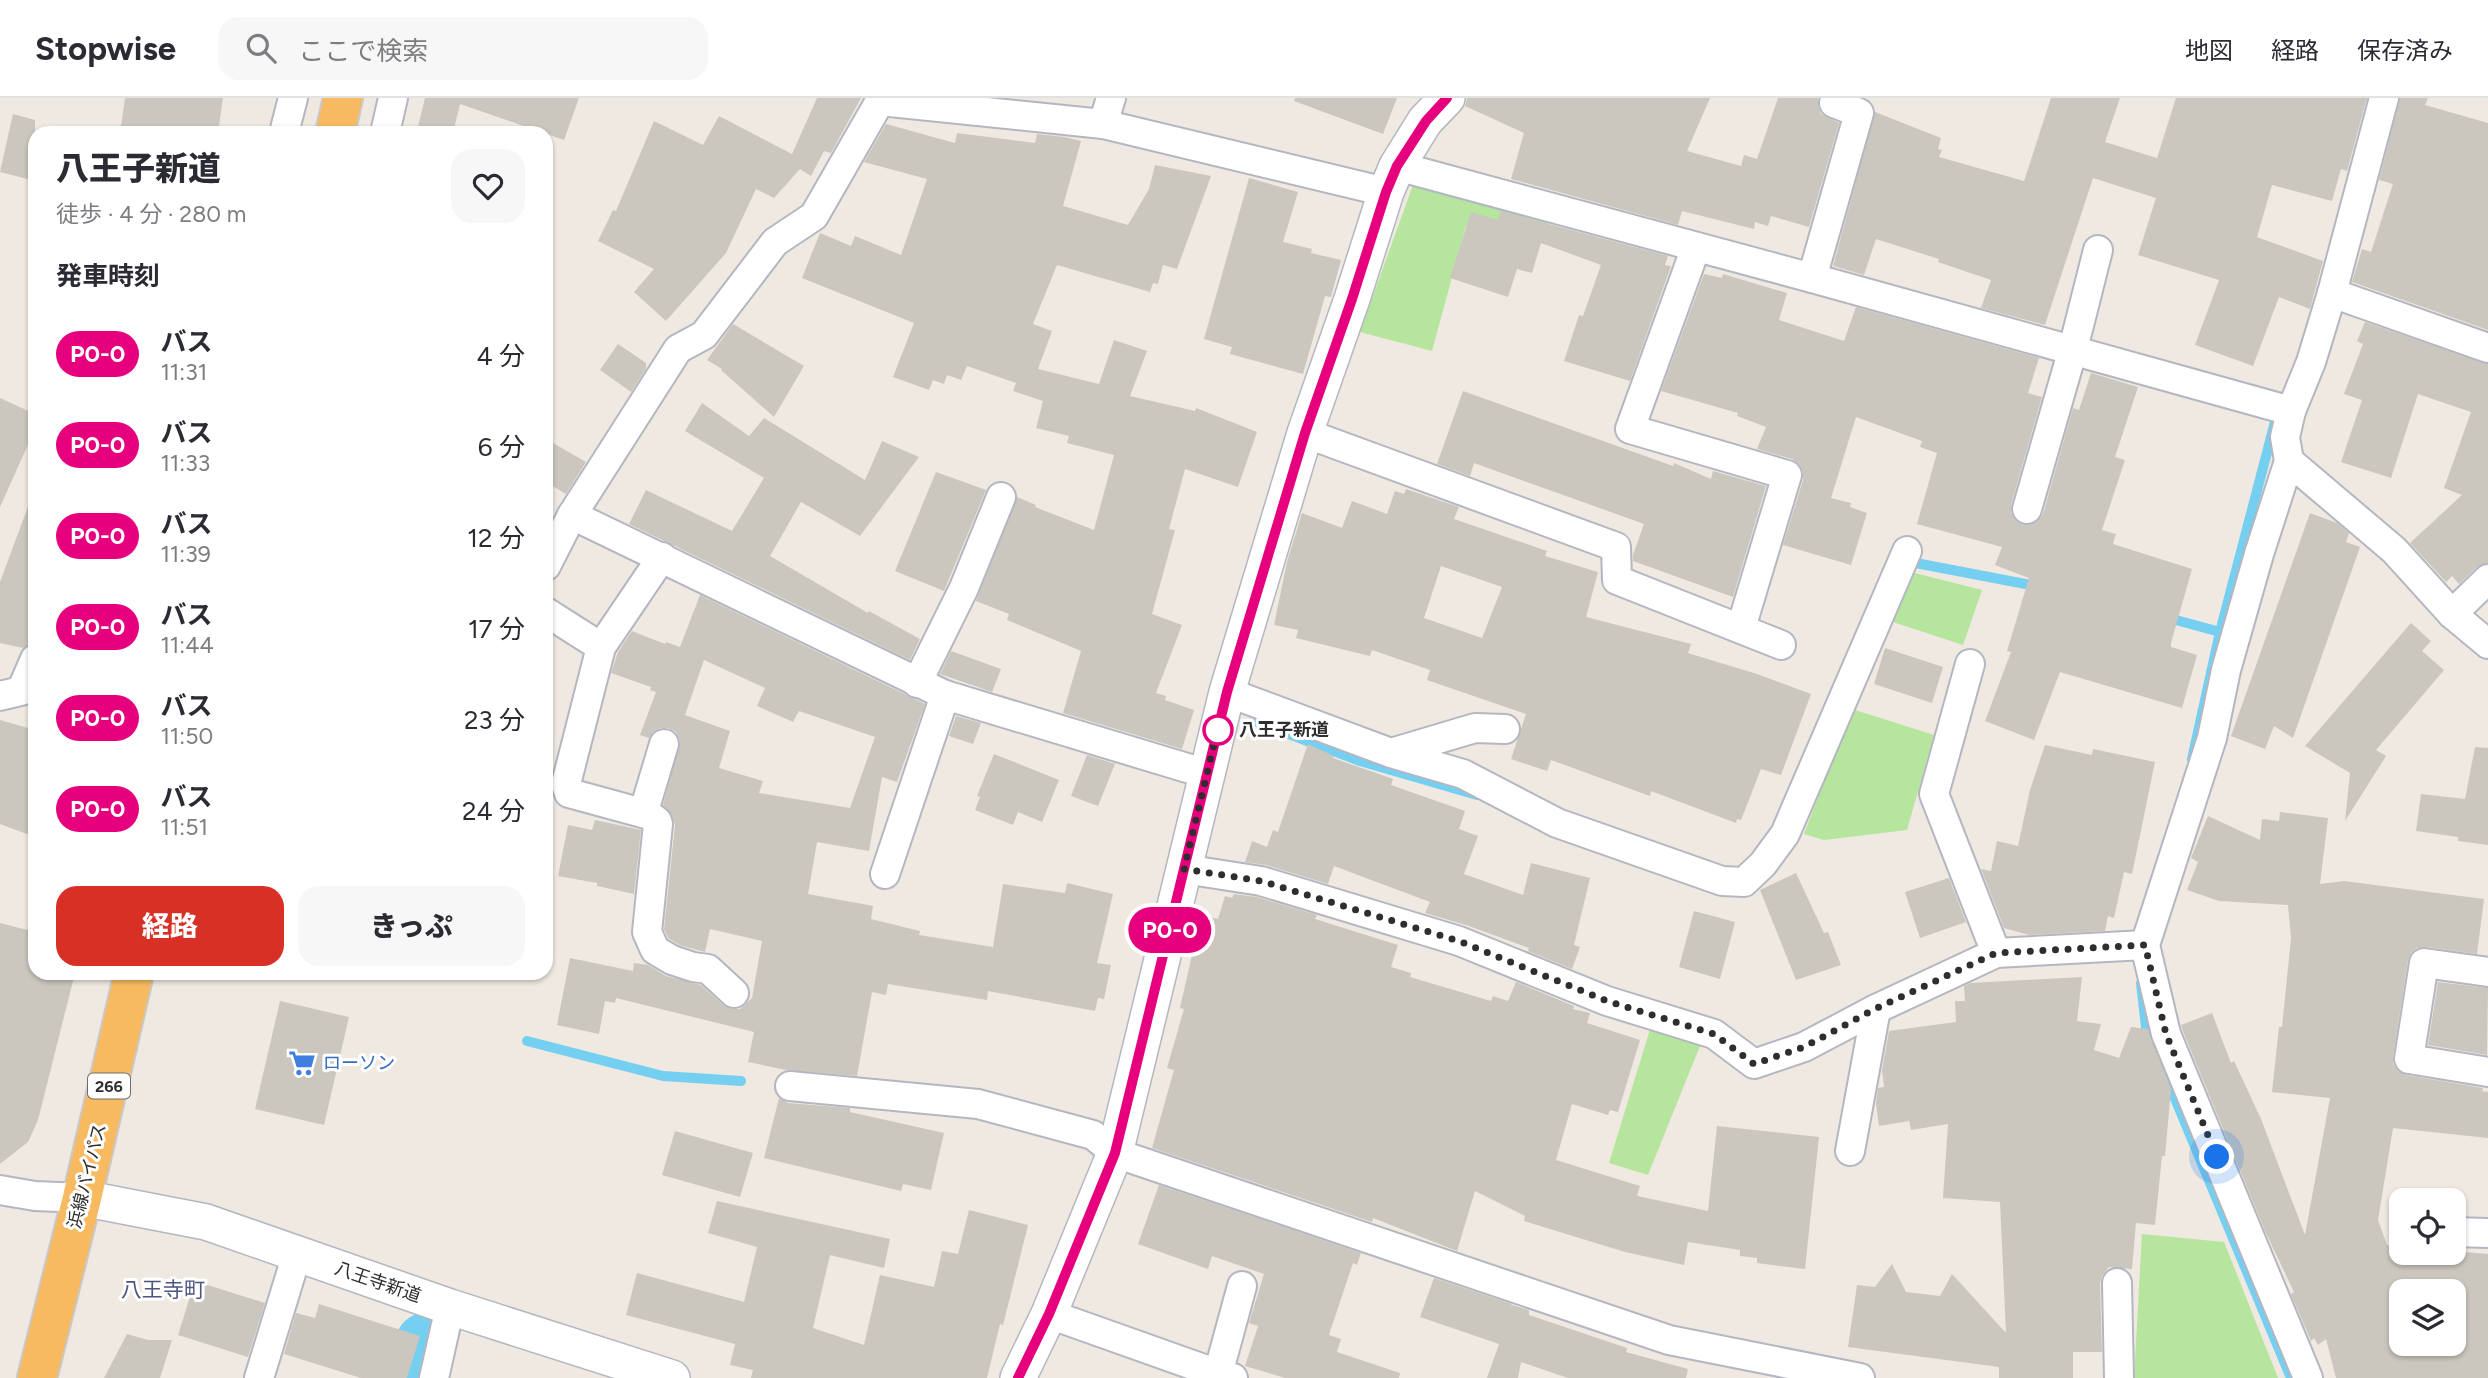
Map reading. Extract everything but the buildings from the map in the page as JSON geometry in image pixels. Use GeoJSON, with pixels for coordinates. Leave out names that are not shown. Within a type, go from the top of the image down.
{"type":"FeatureCollection","features":[{"type":"Feature","properties":{"kind":"highway"},"geometry":{"type":"LineString","coordinates":[[337,126],[343,98]]}},
{"type":"Feature","properties":{"kind":"highway","name":"浜線バイパス"},"geometry":{"type":"LineString","coordinates":[[37,1378],[132,980]]}},
{"type":"Feature","properties":{"kind":"street"},"geometry":{"type":"LineString","coordinates":[[286,126],[293,98]]}},
{"type":"Feature","properties":{"kind":"street"},"geometry":{"type":"LineString","coordinates":[[387,126],[393,98]]}},
{"type":"Feature","properties":{"kind":"street"},"geometry":{"type":"LineString","coordinates":[[1018,1378],[1049,1314],[1115,1153],[1227,692],[1305,433],[1392,179],[1426,121],[1447,98]]}},
{"type":"Feature","properties":{"kind":"street"},"geometry":{"type":"LineString","coordinates":[[2308,1378],[2166,1034],[2145,945],[2212,738],[2226,670],[2289,461],[2285,437],[2291,411],[2311,362],[2332,293],[2384,98]]}},
{"type":"Feature","properties":{"kind":"street"},"geometry":{"type":"LineString","coordinates":[[553,552],[572,515],[678,349],[704,335],[775,242],[814,216],[879,100],[1107,111],[1392,179],[1696,247],[2291,411]]}},
{"type":"Feature","properties":{"kind":"street"},"geometry":{"type":"LineString","coordinates":[[1812,278],[1859,113],[1834,103]]}},
{"type":"Feature","properties":{"kind":"street"},"geometry":{"type":"LineString","coordinates":[[1696,247],[1630,429],[1787,475],[1741,628]]}},
{"type":"Feature","properties":{"kind":"street"},"geometry":{"type":"LineString","coordinates":[[2027,509],[2098,250]]}},
{"type":"Feature","properties":{"kind":"street"},"geometry":{"type":"LineString","coordinates":[[2332,293],[2488,348]]}},
{"type":"Feature","properties":{"kind":"street"},"geometry":{"type":"LineString","coordinates":[[1305,433],[1616,547],[1617,580],[1781,645]]}},
{"type":"Feature","properties":{"kind":"street"},"geometry":{"type":"LineString","coordinates":[[2289,461],[2394,550],[2452,614],[2488,644]]}},
{"type":"Feature","properties":{"kind":"street"},"geometry":{"type":"LineString","coordinates":[[917,683],[964,588],[1001,497]]}},
{"type":"Feature","properties":{"kind":"street"},"geometry":{"type":"LineString","coordinates":[[572,515],[946,695],[1207,774]]}},
{"type":"Feature","properties":{"kind":"street"},"geometry":{"type":"LineString","coordinates":[[1227,692],[1391,753],[1463,774],[1569,827],[1722,881],[1744,882],[1763,864],[1785,834],[1907,551]]}},
{"type":"Feature","properties":{"kind":"street"},"geometry":{"type":"LineString","coordinates":[[662,557],[601,647],[566,790],[646,814],[657,821],[647,932],[655,950],[683,964],[708,969],[734,993]]}},
{"type":"Feature","properties":{"kind":"street"},"geometry":{"type":"LineString","coordinates":[[2452,614],[2488,579]]}},
{"type":"Feature","properties":{"kind":"street"},"geometry":{"type":"LineString","coordinates":[[553,616],[601,647]]}},
{"type":"Feature","properties":{"kind":"street"},"geometry":{"type":"LineString","coordinates":[[1970,664],[1934,794],[1996,953]]}},
{"type":"Feature","properties":{"kind":"street"},"geometry":{"type":"LineString","coordinates":[[0,696],[21,691],[28,675]]}},
{"type":"Feature","properties":{"kind":"street"},"geometry":{"type":"LineString","coordinates":[[885,874],[946,695]]}},
{"type":"Feature","properties":{"kind":"street"},"geometry":{"type":"LineString","coordinates":[[1391,753],[1475,728],[1505,729]]}},
{"type":"Feature","properties":{"kind":"street"},"geometry":{"type":"LineString","coordinates":[[646,814],[644,811],[664,744]]}},
{"type":"Feature","properties":{"kind":"street"},"geometry":{"type":"LineString","coordinates":[[1184,869],[1261,881],[1459,941],[1607,1001],[1714,1034],[1754,1064],[1804,1047],[1875,1009],[1996,953],[2145,945]]}},
{"type":"Feature","properties":{"kind":"street"},"geometry":{"type":"LineString","coordinates":[[2488,972],[2424,963],[2409,1059],[2488,1072]]}},
{"type":"Feature","properties":{"kind":"street"},"geometry":{"type":"LineString","coordinates":[[1850,1151],[1875,1009]]}},
{"type":"Feature","properties":{"kind":"street"},"geometry":{"type":"LineString","coordinates":[[790,1086],[978,1104],[1093,1135],[1115,1153],[1669,1340],[1860,1378]]}},
{"type":"Feature","properties":{"kind":"street"},"geometry":{"type":"LineString","coordinates":[[0,1190],[35,1196],[82,1198]]}},
{"type":"Feature","properties":{"kind":"street","name":"八王寺新道"},"geometry":{"type":"LineString","coordinates":[[82,1198],[206,1222],[450,1307],[672,1378]]}},
{"type":"Feature","properties":{"kind":"street"},"geometry":{"type":"LineString","coordinates":[[2466,1232],[2488,1233]]}},
{"type":"Feature","properties":{"kind":"street"},"geometry":{"type":"LineString","coordinates":[[259,1378],[297,1254]]}},
{"type":"Feature","properties":{"kind":"street"},"geometry":{"type":"LineString","coordinates":[[2117,1283],[2119,1378]]}},
{"type":"Feature","properties":{"kind":"street"},"geometry":{"type":"LineString","coordinates":[[1049,1314],[1225,1376],[1242,1286]]}},
{"type":"Feature","properties":{"kind":"street"},"geometry":{"type":"LineString","coordinates":[[434,1378],[450,1307]]}},
{"type":"Feature","properties":{"kind":"green space"},"geometry":{"type":"Polygon","coordinates":[[[1414,182],[1548,218],[1541,244],[1466,226],[1432,351],[1360,332],[1414,182]]]}},
{"type":"Feature","properties":{"kind":"green space"},"geometry":{"type":"Polygon","coordinates":[[[1911,572],[1982,590],[1963,645],[1893,622],[1911,572]]]}},
{"type":"Feature","properties":{"kind":"green space"},"geometry":{"type":"Polygon","coordinates":[[[1852,709],[1934,735],[1907,830],[1824,840],[1804,834],[1852,709]]]}},
{"type":"Feature","properties":{"kind":"green space"},"geometry":{"type":"Polygon","coordinates":[[[1652,1023],[1704,1036],[1648,1175],[1609,1163],[1652,1023]]]}},
{"type":"Feature","properties":{"kind":"green space"},"geometry":{"type":"Polygon","coordinates":[[[2142,1234],[2224,1242],[2278,1378],[2134,1378],[2142,1234]]]}},
{"type":"Feature","properties":{"kind":"waterway"},"geometry":{"type":"LineString","coordinates":[[2192,759],[2220,632],[2276,418]]}},
{"type":"Feature","properties":{"kind":"waterway"},"geometry":{"type":"LineString","coordinates":[[1905,561],[2041,587]]}},
{"type":"Feature","properties":{"kind":"waterway"},"geometry":{"type":"LineString","coordinates":[[2165,617],[2220,632]]}},
{"type":"Feature","properties":{"kind":"waterway"},"geometry":{"type":"LineString","coordinates":[[1257,722],[1360,761],[1477,795]]}},
{"type":"Feature","properties":{"kind":"waterway"},"geometry":{"type":"LineString","coordinates":[[2141,983],[2146,1027],[2152,1042]]}},
{"type":"Feature","properties":{"kind":"waterway"},"geometry":{"type":"LineString","coordinates":[[527,1041],[663,1076],[741,1081]]}},
{"type":"Feature","properties":{"kind":"waterway"},"geometry":{"type":"LineString","coordinates":[[2162,1067],[2291,1378]]}},
{"type":"Feature","properties":{"kind":"waterway"},"geometry":{"type":"LineString","coordinates":[[418,1378],[426,1343]]}},
{"type":"Feature","properties":{"kind":"bus line","name":"P0-0"},"geometry":{"type":"LineString","coordinates":[[1018,1378],[1049,1314],[1115,1153],[1227,692],[1305,433],[1397,166],[1426,121],[1447,98]]}},
{"type":"Feature","properties":{"kind":"place","name":"八王子新道"},"geometry":{"type":"Point","coordinates":[1218,730]}},
{"type":"Feature","properties":{"kind":"place","name":"ローソン"},"geometry":{"type":"Point","coordinates":[302,1063]}},
{"type":"Feature","properties":{"kind":"district","name":"八王寺町"},"geometry":{"type":"Point","coordinates":[163,1290]}},
{"type":"Feature","properties":{"kind":"route"},"geometry":{"type":"LineString","coordinates":[[1218,730],[1220,720],[1184,869],[1261,881],[1459,941],[1607,1001],[1714,1034],[1754,1064],[1804,1047],[1875,1009],[1996,953],[2145,945],[2166,1034],[2217,1157]]}}]}
